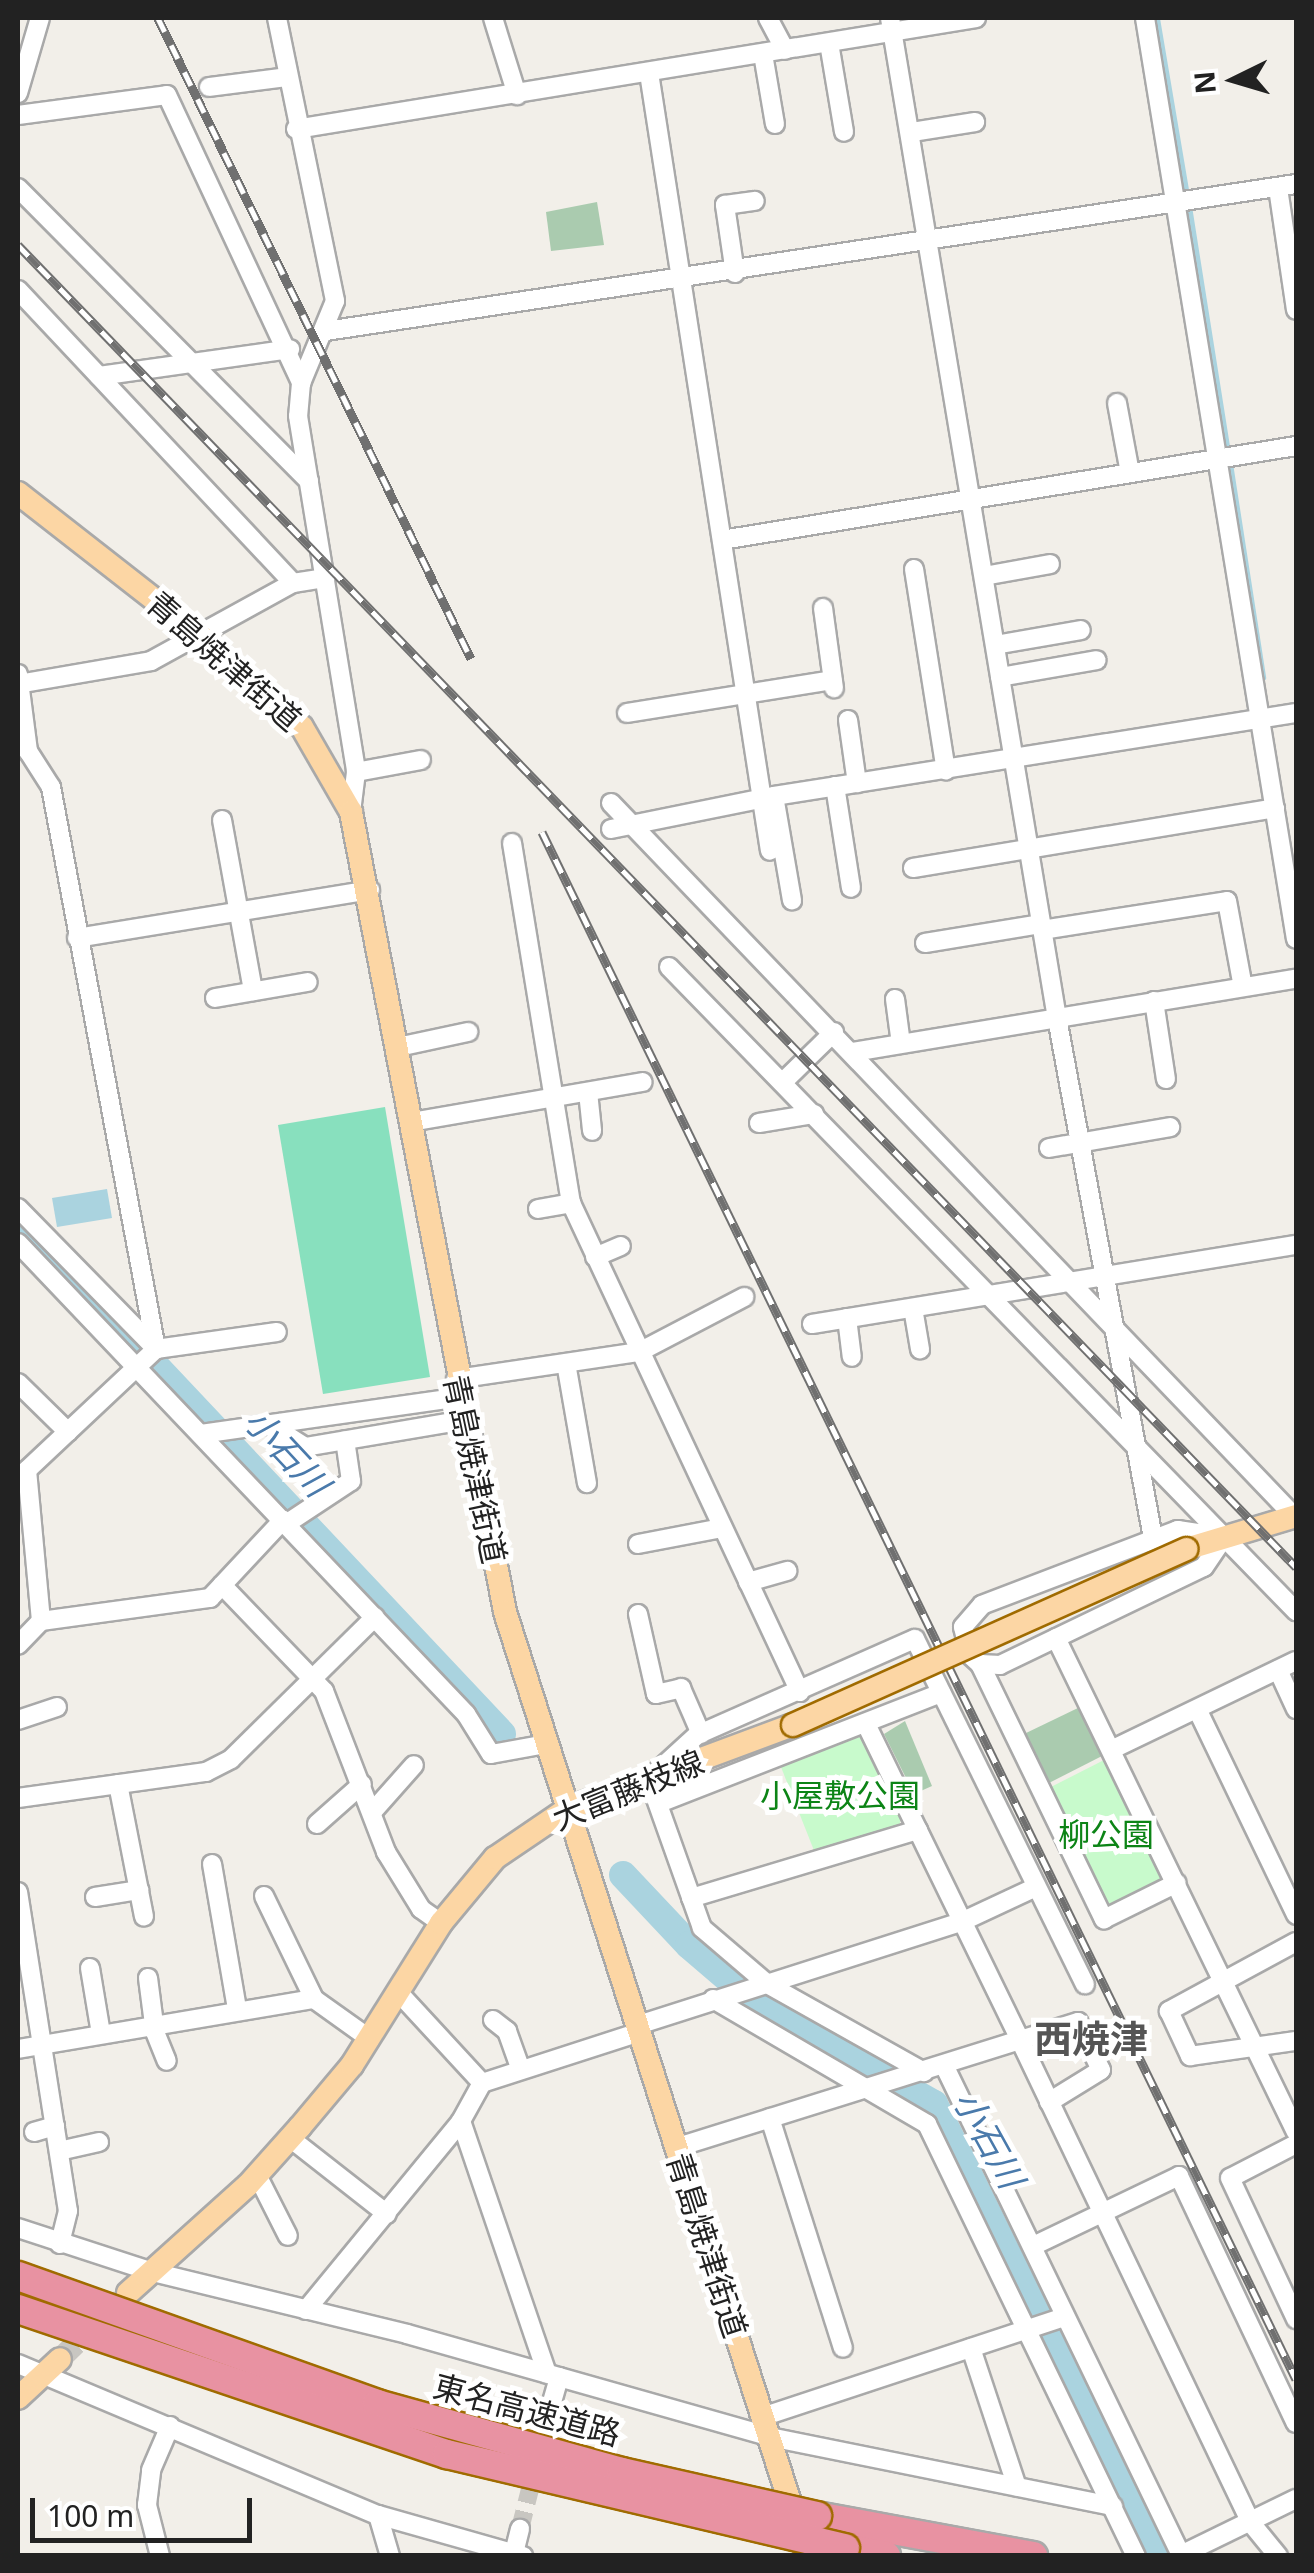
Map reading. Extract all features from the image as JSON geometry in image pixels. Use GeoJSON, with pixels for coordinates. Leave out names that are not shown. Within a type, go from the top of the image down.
{"type":"FeatureCollection","features":[{"type":"Feature","properties":{"kind":"highway","name":"東名高速道路"},"geometry":{"type":"LineString","coordinates":[[18,2276],[376,2404],[622,2472],[817,2516],[1033,2556]]}},
{"type":"Feature","properties":{"kind":"highway","name":"東名高速道路"},"geometry":{"type":"LineString","coordinates":[[18,2310],[447,2454],[886,2556]]}},
{"type":"Feature","properties":{"kind":"main road","name":"青島焼津街道"},"geometry":{"type":"LineString","coordinates":[[18,493],[196,632],[302,727],[351,812],[370,890],[464,1420],[505,1612],[807,2556]]}},
{"type":"Feature","properties":{"kind":"main road","name":"大富藤枝線"},"geometry":{"type":"LineString","coordinates":[[128,2293],[257,2175],[290,2138],[370,2038],[441,1924],[495,1858],[567,1809],[793,1724],[1186,1549],[1296,1516]]}},
{"type":"Feature","properties":{"kind":"main road"},"geometry":{"type":"LineString","coordinates":[[18,2398],[60,2359]]}},
{"type":"Feature","properties":{"kind":"street"},"geometry":{"type":"LineString","coordinates":[[18,92],[40,18]]}},
{"type":"Feature","properties":{"kind":"street"},"geometry":{"type":"LineString","coordinates":[[277,18],[296,129],[335,301],[326,331],[301,383],[298,416],[356,772],[351,812]]}},
{"type":"Feature","properties":{"kind":"street"},"geometry":{"type":"LineString","coordinates":[[493,18],[517,94]]}},
{"type":"Feature","properties":{"kind":"street"},"geometry":{"type":"LineString","coordinates":[[768,18],[784,50]]}},
{"type":"Feature","properties":{"kind":"street"},"geometry":{"type":"LineString","coordinates":[[296,129],[829,43],[892,24],[976,18]]}},
{"type":"Feature","properties":{"kind":"street"},"geometry":{"type":"LineString","coordinates":[[1145,18],[1275,808],[1288,838],[1296,938]]}},
{"type":"Feature","properties":{"kind":"street"},"geometry":{"type":"LineString","coordinates":[[892,24],[1057,1018],[1130,1437],[1153,1538]]}},
{"type":"Feature","properties":{"kind":"street"},"geometry":{"type":"LineString","coordinates":[[829,43],[844,132]]}},
{"type":"Feature","properties":{"kind":"street"},"geometry":{"type":"LineString","coordinates":[[763,54],[776,124]]}},
{"type":"Feature","properties":{"kind":"street"},"geometry":{"type":"LineString","coordinates":[[649,74],[747,692],[792,900]]}},
{"type":"Feature","properties":{"kind":"street"},"geometry":{"type":"LineString","coordinates":[[209,86],[287,76]]}},
{"type":"Feature","properties":{"kind":"street"},"geometry":{"type":"LineString","coordinates":[[18,115],[167,95],[290,349],[301,383]]}},
{"type":"Feature","properties":{"kind":"street"},"geometry":{"type":"LineString","coordinates":[[912,132],[975,122]]}},
{"type":"Feature","properties":{"kind":"street"},"geometry":{"type":"LineString","coordinates":[[326,331],[680,282],[1287,186],[1296,310]]}},
{"type":"Feature","properties":{"kind":"street"},"geometry":{"type":"LineString","coordinates":[[18,188],[309,482]]}},
{"type":"Feature","properties":{"kind":"street"},"geometry":{"type":"LineString","coordinates":[[735,273],[725,205],[755,200]]}},
{"type":"Feature","properties":{"kind":"street"},"geometry":{"type":"LineString","coordinates":[[18,290],[293,583]]}},
{"type":"Feature","properties":{"kind":"street"},"geometry":{"type":"LineString","coordinates":[[99,376],[290,349]]}},
{"type":"Feature","properties":{"kind":"street"},"geometry":{"type":"LineString","coordinates":[[1117,403],[1130,473]]}},
{"type":"Feature","properties":{"kind":"street"},"geometry":{"type":"LineString","coordinates":[[722,540],[1296,446]]}},
{"type":"Feature","properties":{"kind":"street"},"geometry":{"type":"LineString","coordinates":[[984,576],[1050,564]]}},
{"type":"Feature","properties":{"kind":"street"},"geometry":{"type":"LineString","coordinates":[[914,569],[946,770]]}},
{"type":"Feature","properties":{"kind":"street"},"geometry":{"type":"LineString","coordinates":[[156,1350],[51,787],[28,751],[18,681],[151,661],[196,632],[293,583],[326,578]]}},
{"type":"Feature","properties":{"kind":"street"},"geometry":{"type":"LineString","coordinates":[[627,712],[747,692],[833,684],[823,608]]}},
{"type":"Feature","properties":{"kind":"street"},"geometry":{"type":"LineString","coordinates":[[995,645],[1081,630]]}},
{"type":"Feature","properties":{"kind":"street"},"geometry":{"type":"LineString","coordinates":[[1000,677],[1097,660]]}},
{"type":"Feature","properties":{"kind":"street"},"geometry":{"type":"LineString","coordinates":[[611,829],[834,786],[1296,713]]}},
{"type":"Feature","properties":{"kind":"street"},"geometry":{"type":"LineString","coordinates":[[848,720],[857,783]]}},
{"type":"Feature","properties":{"kind":"street"},"geometry":{"type":"LineString","coordinates":[[356,772],[422,760]]}},
{"type":"Feature","properties":{"kind":"street"},"geometry":{"type":"LineString","coordinates":[[834,786],[851,888]]}},
{"type":"Feature","properties":{"kind":"street"},"geometry":{"type":"LineString","coordinates":[[768,798],[770,851]]}},
{"type":"Feature","properties":{"kind":"street"},"geometry":{"type":"LineString","coordinates":[[610,803],[1296,1516]]}},
{"type":"Feature","properties":{"kind":"street"},"geometry":{"type":"LineString","coordinates":[[913,868],[1275,808]]}},
{"type":"Feature","properties":{"kind":"street"},"geometry":{"type":"LineString","coordinates":[[222,820],[253,991]]}},
{"type":"Feature","properties":{"kind":"street"},"geometry":{"type":"LineString","coordinates":[[512,843],[571,1204],[800,1692]]}},
{"type":"Feature","properties":{"kind":"street"},"geometry":{"type":"LineString","coordinates":[[77,938],[237,915],[370,890]]}},
{"type":"Feature","properties":{"kind":"street"},"geometry":{"type":"LineString","coordinates":[[924,942],[1227,902],[1243,987]]}},
{"type":"Feature","properties":{"kind":"street"},"geometry":{"type":"LineString","coordinates":[[668,967],[784,1081],[1296,1611]]}},
{"type":"Feature","properties":{"kind":"street"},"geometry":{"type":"LineString","coordinates":[[853,1052],[1296,979]]}},
{"type":"Feature","properties":{"kind":"street"},"geometry":{"type":"LineString","coordinates":[[214,998],[308,982]]}},
{"type":"Feature","properties":{"kind":"street"},"geometry":{"type":"LineString","coordinates":[[895,999],[901,1044]]}},
{"type":"Feature","properties":{"kind":"street"},"geometry":{"type":"LineString","coordinates":[[1154,1001],[1166,1079]]}},
{"type":"Feature","properties":{"kind":"street"},"geometry":{"type":"LineString","coordinates":[[398,1047],[468,1032]]}},
{"type":"Feature","properties":{"kind":"street"},"geometry":{"type":"LineString","coordinates":[[784,1081],[834,1032]]}},
{"type":"Feature","properties":{"kind":"street"},"geometry":{"type":"LineString","coordinates":[[411,1122],[643,1082]]}},
{"type":"Feature","properties":{"kind":"street"},"geometry":{"type":"LineString","coordinates":[[588,1092],[592,1131]]}},
{"type":"Feature","properties":{"kind":"street"},"geometry":{"type":"LineString","coordinates":[[759,1123],[814,1114]]}},
{"type":"Feature","properties":{"kind":"street"},"geometry":{"type":"LineString","coordinates":[[1049,1148],[1170,1127]]}},
{"type":"Feature","properties":{"kind":"street"},"geometry":{"type":"LineString","coordinates":[[538,1210],[571,1204]]}},
{"type":"Feature","properties":{"kind":"street"},"geometry":{"type":"LineString","coordinates":[[18,1208],[156,1350]]}},
{"type":"Feature","properties":{"kind":"street"},"geometry":{"type":"LineString","coordinates":[[18,1243],[466,1714],[491,1754],[546,1744]]}},
{"type":"Feature","properties":{"kind":"street"},"geometry":{"type":"LineString","coordinates":[[812,1324],[1296,1245]]}},
{"type":"Feature","properties":{"kind":"street"},"geometry":{"type":"LineString","coordinates":[[595,1257],[621,1246]]}},
{"type":"Feature","properties":{"kind":"street"},"geometry":{"type":"LineString","coordinates":[[201,1434],[638,1352],[744,1296]]}},
{"type":"Feature","properties":{"kind":"street"},"geometry":{"type":"LineString","coordinates":[[913,1308],[920,1349]]}},
{"type":"Feature","properties":{"kind":"street"},"geometry":{"type":"LineString","coordinates":[[848,1318],[852,1357]]}},
{"type":"Feature","properties":{"kind":"street"},"geometry":{"type":"LineString","coordinates":[[42,1621],[25,1512],[28,1470],[156,1350],[277,1332]]}},
{"type":"Feature","properties":{"kind":"street"},"geometry":{"type":"LineString","coordinates":[[566,1363],[587,1483]]}},
{"type":"Feature","properties":{"kind":"street"},"geometry":{"type":"LineString","coordinates":[[18,1383],[68,1432]]}},
{"type":"Feature","properties":{"kind":"street"},"geometry":{"type":"LineString","coordinates":[[269,1424],[305,1447],[464,1420]]}},
{"type":"Feature","properties":{"kind":"street"},"geometry":{"type":"LineString","coordinates":[[19,1639],[42,1621],[210,1598],[285,1522],[351,1482],[345,1440]]}},
{"type":"Feature","properties":{"kind":"street"},"geometry":{"type":"LineString","coordinates":[[638,1544],[722,1528]]}},
{"type":"Feature","properties":{"kind":"street"},"geometry":{"type":"LineString","coordinates":[[1177,1883],[1104,1919],[980,1664],[962,1636],[972,1611],[1153,1538],[1190,1528],[1224,1537]]}},
{"type":"Feature","properties":{"kind":"street"},"geometry":{"type":"LineString","coordinates":[[980,1664],[1000,1666],[1204,1567],[1224,1537]]}},
{"type":"Feature","properties":{"kind":"street"},"geometry":{"type":"LineString","coordinates":[[748,1582],[787,1572]]}},
{"type":"Feature","properties":{"kind":"street"},"geometry":{"type":"LineString","coordinates":[[222,1584],[313,1678],[374,1810],[386,1852],[421,1909],[441,1924]]}},
{"type":"Feature","properties":{"kind":"street"},"geometry":{"type":"LineString","coordinates":[[638,1614],[656,1694],[681,1688],[701,1734]]}},
{"type":"Feature","properties":{"kind":"street"},"geometry":{"type":"LineString","coordinates":[[18,1798],[219,1766],[375,1617]]}},
{"type":"Feature","properties":{"kind":"street"},"geometry":{"type":"LineString","coordinates":[[924,2072],[763,1984],[702,1928],[649,1779],[701,1734],[915,1638],[1085,1984]]}},
{"type":"Feature","properties":{"kind":"street"},"geometry":{"type":"LineString","coordinates":[[1056,1638],[1296,2132]]}},
{"type":"Feature","properties":{"kind":"street"},"geometry":{"type":"LineString","coordinates":[[1112,1749],[1296,1661]]}},
{"type":"Feature","properties":{"kind":"street"},"geometry":{"type":"LineString","coordinates":[[1278,1670],[1296,1708]]}},
{"type":"Feature","properties":{"kind":"street"},"geometry":{"type":"LineString","coordinates":[[660,1803],[824,1737],[867,1726],[941,1693]]}},
{"type":"Feature","properties":{"kind":"street"},"geometry":{"type":"LineString","coordinates":[[18,1720],[56,1706]]}},
{"type":"Feature","properties":{"kind":"street"},"geometry":{"type":"LineString","coordinates":[[1198,1710],[1296,1916]]}},
{"type":"Feature","properties":{"kind":"street"},"geometry":{"type":"LineString","coordinates":[[867,1726],[1251,2522],[1278,2556]]}},
{"type":"Feature","properties":{"kind":"street"},"geometry":{"type":"LineString","coordinates":[[374,1810],[414,1765]]}},
{"type":"Feature","properties":{"kind":"street"},"geometry":{"type":"LineString","coordinates":[[118,1784],[144,1916]]}},
{"type":"Feature","properties":{"kind":"street"},"geometry":{"type":"LineString","coordinates":[[317,1824],[334,1816],[337,1801],[362,1784]]}},
{"type":"Feature","properties":{"kind":"street"},"geometry":{"type":"LineString","coordinates":[[691,1898],[918,1830]]}},
{"type":"Feature","properties":{"kind":"street"},"geometry":{"type":"LineString","coordinates":[[212,1864],[238,2009]]}},
{"type":"Feature","properties":{"kind":"street"},"geometry":{"type":"LineString","coordinates":[[306,2310],[462,2121],[482,2083],[718,1998],[961,1922],[1036,1887]]}},
{"type":"Feature","properties":{"kind":"street"},"geometry":{"type":"LineString","coordinates":[[95,1897],[139,1890]]}},
{"type":"Feature","properties":{"kind":"street"},"geometry":{"type":"LineString","coordinates":[[18,1892],[22,1945],[43,2045],[68,2211],[60,2244]]}},
{"type":"Feature","properties":{"kind":"street"},"geometry":{"type":"LineString","coordinates":[[264,1896],[314,1999],[370,2038]]}},
{"type":"Feature","properties":{"kind":"street"},"geometry":{"type":"LineString","coordinates":[[1296,1942],[1170,2011],[1190,2056],[1296,2041]]}},
{"type":"Feature","properties":{"kind":"street"},"geometry":{"type":"LineString","coordinates":[[90,1968],[101,2034]]}},
{"type":"Feature","properties":{"kind":"street"},"geometry":{"type":"LineString","coordinates":[[148,1978],[154,2024],[167,2061]]}},
{"type":"Feature","properties":{"kind":"street"},"geometry":{"type":"LineString","coordinates":[[398,1992],[482,2083]]}},
{"type":"Feature","properties":{"kind":"street"},"geometry":{"type":"LineString","coordinates":[[718,1998],[927,2124],[1136,2556]]}},
{"type":"Feature","properties":{"kind":"street"},"geometry":{"type":"LineString","coordinates":[[18,2049],[314,1999]]}},
{"type":"Feature","properties":{"kind":"street"},"geometry":{"type":"LineString","coordinates":[[492,2020],[507,2031],[522,2070]]}},
{"type":"Feature","properties":{"kind":"street"},"geometry":{"type":"LineString","coordinates":[[676,2148],[1078,2022],[1101,2070],[1049,2102]]}},
{"type":"Feature","properties":{"kind":"street"},"geometry":{"type":"LineString","coordinates":[[944,2066],[1181,2556],[1296,2498]]}},
{"type":"Feature","properties":{"kind":"street"},"geometry":{"type":"LineString","coordinates":[[770,2118],[843,2348]]}},
{"type":"Feature","properties":{"kind":"street"},"geometry":{"type":"LineString","coordinates":[[462,2121],[553,2375],[552,2402]]}},
{"type":"Feature","properties":{"kind":"street"},"geometry":{"type":"LineString","coordinates":[[34,2132],[55,2126]]}},
{"type":"Feature","properties":{"kind":"street"},"geometry":{"type":"LineString","coordinates":[[290,2138],[388,2214]]}},
{"type":"Feature","properties":{"kind":"street"},"geometry":{"type":"LineString","coordinates":[[59,2151],[99,2142]]}},
{"type":"Feature","properties":{"kind":"street"},"geometry":{"type":"LineString","coordinates":[[1296,2144],[1230,2178],[1296,2320]]}},
{"type":"Feature","properties":{"kind":"street"},"geometry":{"type":"LineString","coordinates":[[257,2175],[288,2236]]}},
{"type":"Feature","properties":{"kind":"street"},"geometry":{"type":"LineString","coordinates":[[1033,2246],[1178,2176],[1296,2423]]}},
{"type":"Feature","properties":{"kind":"street"},"geometry":{"type":"LineString","coordinates":[[18,2228],[153,2272],[553,2375],[1017,2487],[1112,2506]]}},
{"type":"Feature","properties":{"kind":"street"},"geometry":{"type":"LineString","coordinates":[[766,2427],[971,2348],[1065,2317]]}},
{"type":"Feature","properties":{"kind":"street"},"geometry":{"type":"LineString","coordinates":[[971,2348],[1017,2487]]}},
{"type":"Feature","properties":{"kind":"street"},"geometry":{"type":"LineString","coordinates":[[18,2364],[378,2515],[519,2554],[520,2530]]}},
{"type":"Feature","properties":{"kind":"street"},"geometry":{"type":"LineString","coordinates":[[160,2556],[147,2505],[152,2470],[170,2426]]}},
{"type":"Feature","properties":{"kind":"street"},"geometry":{"type":"LineString","coordinates":[[378,2515],[390,2556]]}},
{"type":"Feature","properties":{"kind":"green space"},"geometry":{"type":"Polygon","coordinates":[[[597,202],[604,245],[551,251],[546,212],[597,202]]]}},
{"type":"Feature","properties":{"kind":"green space"},"geometry":{"type":"Polygon","coordinates":[[[385,1107],[430,1377],[323,1394],[278,1125],[385,1107]]]}},
{"type":"Feature","properties":{"kind":"green space"},"geometry":{"type":"Polygon","coordinates":[[[1080,1707],[1102,1756],[1047,1784],[1024,1734],[1080,1707]]]}},
{"type":"Feature","properties":{"kind":"green space"},"geometry":{"type":"Polygon","coordinates":[[[905,1721],[932,1786],[914,1794],[884,1734],[905,1721]]]}},
{"type":"Feature","properties":{"kind":"green space","name":"小屋敷公園"},"geometry":{"type":"Polygon","coordinates":[[[853,1736],[863,1738],[901,1819],[899,1826],[815,1853],[779,1762],[853,1736]]]}},
{"type":"Feature","properties":{"kind":"green space","name":"柳公園"},"geometry":{"type":"Polygon","coordinates":[[[1106,1759],[1164,1879],[1112,1908],[1104,1904],[1047,1789],[1106,1759]]]}},
{"type":"Feature","properties":{"kind":"water"},"geometry":{"type":"Polygon","coordinates":[[[107,1189],[112,1218],[57,1227],[52,1198],[107,1189]]]}},
{"type":"Feature","properties":{"kind":"waterway"},"geometry":{"type":"LineString","coordinates":[[1157,18],[1187,195]]}},
{"type":"Feature","properties":{"kind":"waterway"},"geometry":{"type":"LineString","coordinates":[[1189,206],[1228,452]]}},
{"type":"Feature","properties":{"kind":"waterway"},"geometry":{"type":"LineString","coordinates":[[1230,463],[1263,677]]}},
{"type":"Feature","properties":{"kind":"waterway","name":"小石川"},"geometry":{"type":"LineString","coordinates":[[18,1220],[502,1734]]}},
{"type":"Feature","properties":{"kind":"waterway","name":"小石川"},"geometry":{"type":"LineString","coordinates":[[623,1875],[689,1945],[759,2005],[934,2104],[1155,2556]]}},
{"type":"Feature","properties":{"kind":"tunnel"},"geometry":{"type":"LineString","coordinates":[[60,2359],[122,2299]]}},
{"type":"Feature","properties":{"kind":"tunnel"},"geometry":{"type":"LineString","coordinates":[[520,2529],[552,2402]]}},
{"type":"Feature","properties":{"kind":"railway"},"geometry":{"type":"LineString","coordinates":[[158,18],[471,659]]}},
{"type":"Feature","properties":{"kind":"railway"},"geometry":{"type":"LineString","coordinates":[[18,245],[1296,1567]]}},
{"type":"Feature","properties":{"kind":"railway"},"geometry":{"type":"LineString","coordinates":[[542,832],[1296,2379]]}},
{"type":"Feature","properties":{"kind":"district","name":"西焼津"},"geometry":{"type":"Point","coordinates":[1091,2039]}}]}
